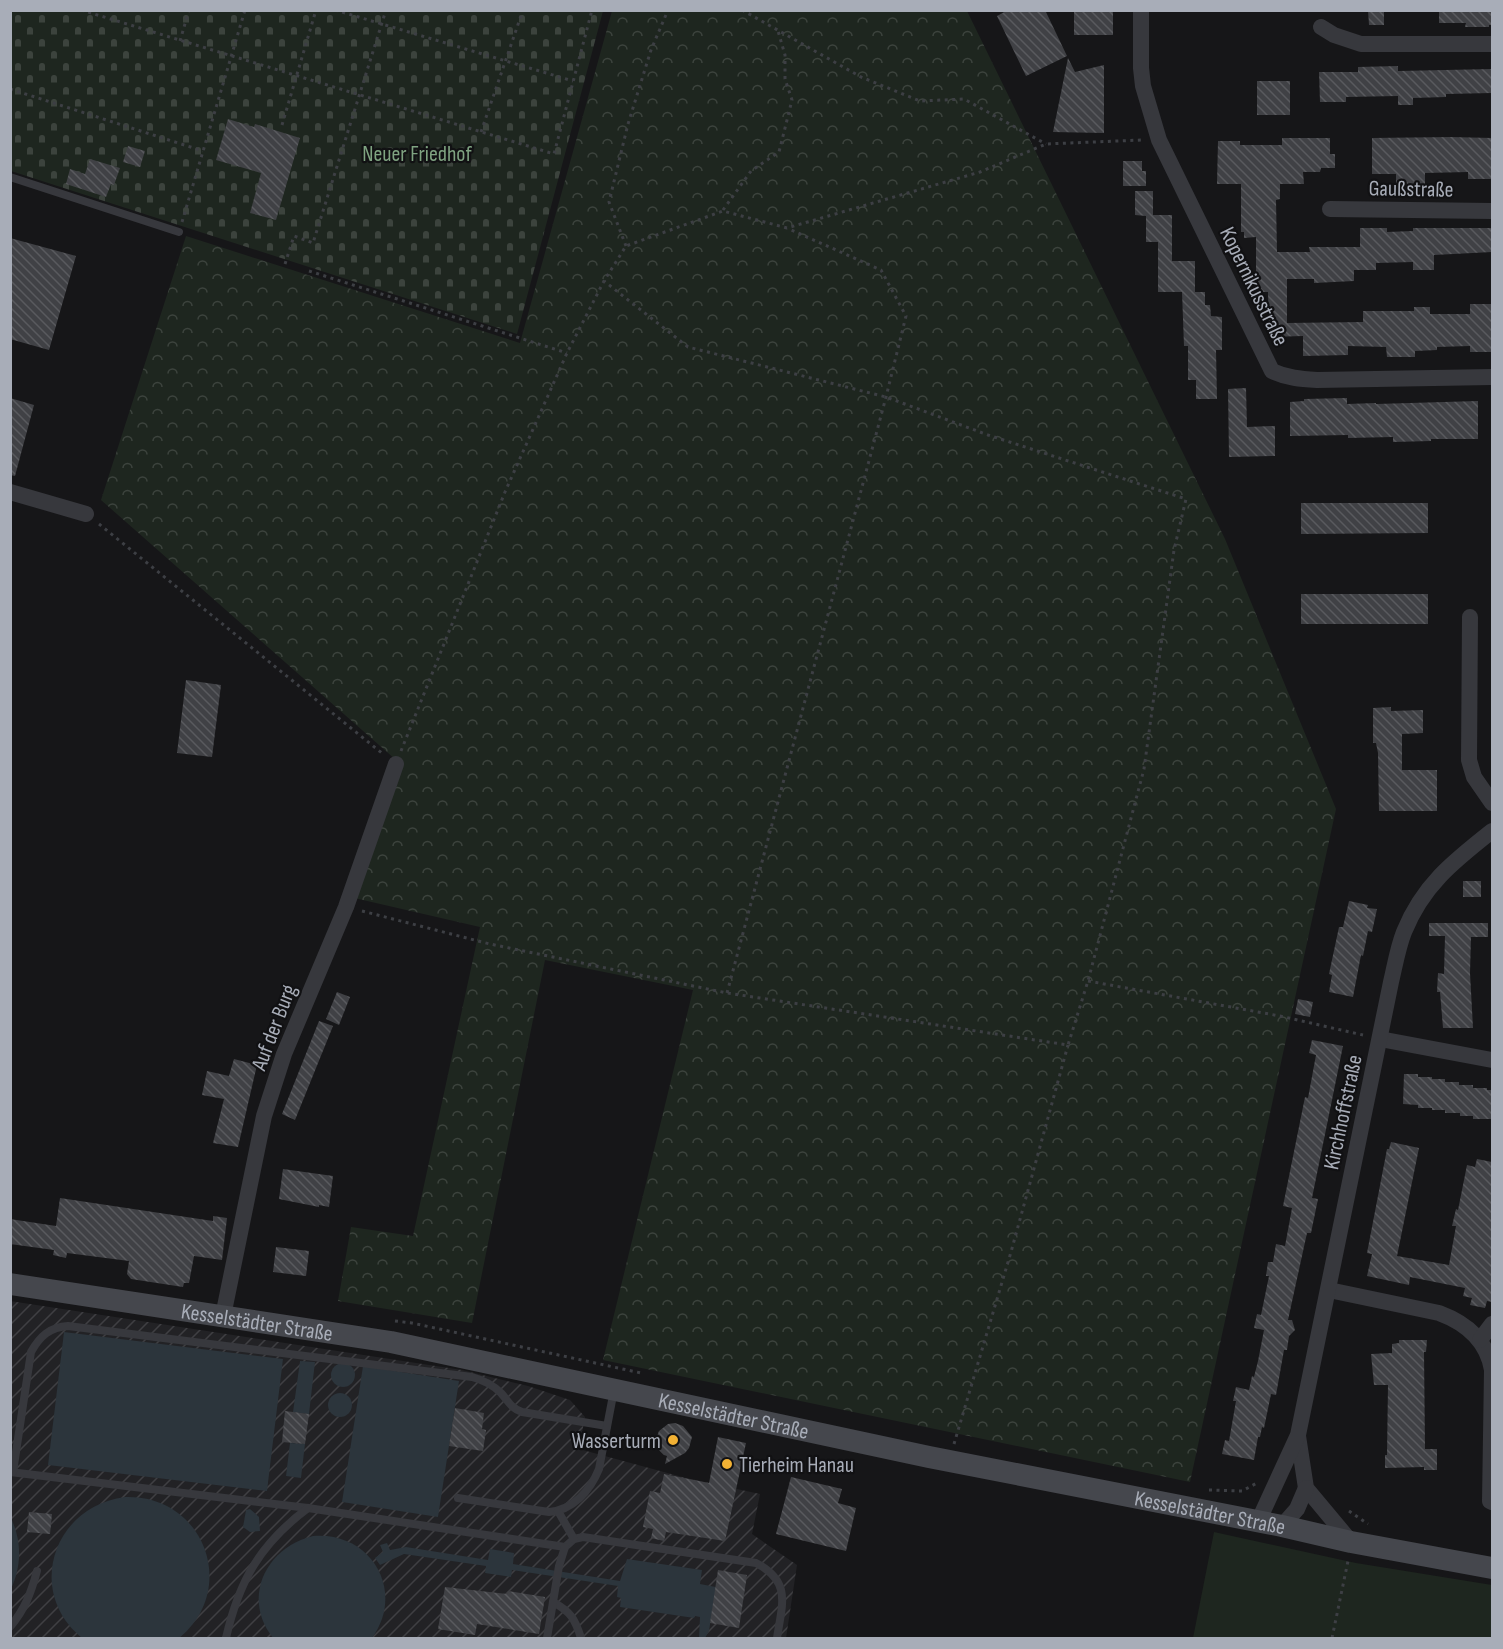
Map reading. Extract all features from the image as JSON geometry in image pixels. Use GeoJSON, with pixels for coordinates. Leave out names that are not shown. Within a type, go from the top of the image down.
{"type":"FeatureCollection","features":[{"type":"Feature","properties":{"kind":"main road","name":"Kesselstädter Straße"},"geometry":{"type":"LineString","coordinates":[[10,1284],[391,1342],[614,1389],[954,1447],[1258,1522],[1492,1568]]}},
{"type":"Feature","properties":{"kind":"street","name":"Kopernikusstraße"},"geometry":{"type":"LineString","coordinates":[[1141,10],[1140,68],[1159,140],[1272,371],[1281,376],[1317,381],[1492,377]]}},
{"type":"Feature","properties":{"kind":"street"},"geometry":{"type":"LineString","coordinates":[[1321,27],[1334,35],[1361,44],[1492,44]]}},
{"type":"Feature","properties":{"kind":"street","name":"Gaußstraße"},"geometry":{"type":"LineString","coordinates":[[1330,210],[1492,211]]}},
{"type":"Feature","properties":{"kind":"street"},"geometry":{"type":"LineString","coordinates":[[10,492],[86,514]]}},
{"type":"Feature","properties":{"kind":"street"},"geometry":{"type":"LineString","coordinates":[[1470,617],[1469,760],[1474,777],[1492,803]]}},
{"type":"Feature","properties":{"kind":"street","name":"Auf der Burg"},"geometry":{"type":"LineString","coordinates":[[224,1316],[264,1116],[284,1054],[346,907],[396,764]]}},
{"type":"Feature","properties":{"kind":"street","name":"Kirchhoffstraße"},"geometry":{"type":"LineString","coordinates":[[1258,1522],[1298,1435],[1403,933],[1428,888],[1443,872],[1492,831]]}},
{"type":"Feature","properties":{"kind":"street"},"geometry":{"type":"LineString","coordinates":[[1380,1039],[1492,1060]]}},
{"type":"Feature","properties":{"kind":"street"},"geometry":{"type":"LineString","coordinates":[[1329,1290],[1439,1313],[1456,1319],[1480,1340],[1486,1350],[1492,1370],[1490,1501],[1492,1502]]}},
{"type":"Feature","properties":{"kind":"street"},"geometry":{"type":"LineString","coordinates":[[1480,1340],[1492,1324]]}},
{"type":"Feature","properties":{"kind":"street","name":"Kirchhoffstraße"},"geometry":{"type":"LineString","coordinates":[[1298,1435],[1306,1488]]}},
{"type":"Feature","properties":{"kind":"street"},"geometry":{"type":"LineString","coordinates":[[1282,1526],[1297,1509],[1306,1488],[1352,1542]]}},
{"type":"Feature","properties":{"kind":"lane"},"geometry":{"type":"LineString","coordinates":[[10,177],[180,229]]}},
{"type":"Feature","properties":{"kind":"lane"},"geometry":{"type":"LineString","coordinates":[[565,1547],[308,1508],[12,1472],[31,1352],[38,1339],[57,1327],[68,1326],[472,1377],[492,1386],[513,1408],[522,1412],[607,1426]]}},
{"type":"Feature","properties":{"kind":"lane"},"geometry":{"type":"LineString","coordinates":[[458,1498],[539,1511],[558,1511],[570,1506],[595,1480],[614,1389]]}},
{"type":"Feature","properties":{"kind":"lane"},"geometry":{"type":"LineString","coordinates":[[226,1638],[236,1602],[255,1561],[286,1524],[308,1508]]}},
{"type":"Feature","properties":{"kind":"lane"},"geometry":{"type":"LineString","coordinates":[[558,1511],[574,1539]]}},
{"type":"Feature","properties":{"kind":"lane"},"geometry":{"type":"LineString","coordinates":[[548,1638],[565,1547],[574,1539],[583,1537],[756,1563],[769,1570],[777,1578],[781,1589],[782,1600],[777,1638]]}},
{"type":"Feature","properties":{"kind":"lane"},"geometry":{"type":"LineString","coordinates":[[10,1627],[30,1598],[37,1571]]}},
{"type":"Feature","properties":{"kind":"lane"},"geometry":{"type":"LineString","coordinates":[[553,1602],[569,1611],[581,1638]]}},
{"type":"Feature","properties":{"kind":"path"},"geometry":{"type":"LineString","coordinates":[[81,10],[554,154],[592,10]]}},
{"type":"Feature","properties":{"kind":"path"},"geometry":{"type":"LineString","coordinates":[[180,41],[189,10]]}},
{"type":"Feature","properties":{"kind":"path"},"geometry":{"type":"LineString","coordinates":[[180,229],[246,10]]}},
{"type":"Feature","properties":{"kind":"path"},"geometry":{"type":"LineString","coordinates":[[282,125],[316,10]]}},
{"type":"Feature","properties":{"kind":"path"},"geometry":{"type":"LineString","coordinates":[[335,10],[573,81]]}},
{"type":"Feature","properties":{"kind":"path"},"geometry":{"type":"LineString","coordinates":[[285,264],[294,236],[313,243],[386,10]]}},
{"type":"Feature","properties":{"kind":"path"},"geometry":{"type":"LineString","coordinates":[[481,132],[523,10]]}},
{"type":"Feature","properties":{"kind":"path"},"geometry":{"type":"LineString","coordinates":[[626,246],[609,202],[628,124],[651,50],[668,10]]}},
{"type":"Feature","properties":{"kind":"path"},"geometry":{"type":"LineString","coordinates":[[742,10],[861,77],[920,101],[964,99],[1046,144]]}},
{"type":"Feature","properties":{"kind":"path"},"geometry":{"type":"LineString","coordinates":[[723,211],[751,171],[779,153],[792,100],[785,79],[785,55],[778,29]]}},
{"type":"Feature","properties":{"kind":"path"},"geometry":{"type":"LineString","coordinates":[[10,89],[203,151]]}},
{"type":"Feature","properties":{"kind":"path"},"geometry":{"type":"LineString","coordinates":[[787,228],[980,172],[1046,144],[1159,140]]}},
{"type":"Feature","properties":{"kind":"path"},"geometry":{"type":"LineString","coordinates":[[86,514],[396,764],[505,492],[567,352],[604,281],[626,246],[723,211],[787,228],[881,270],[906,316],[727,993]]}},
{"type":"Feature","properties":{"kind":"path"},"geometry":{"type":"LineString","coordinates":[[309,270],[567,352]]}},
{"type":"Feature","properties":{"kind":"path"},"geometry":{"type":"LineString","coordinates":[[604,281],[688,346],[886,397],[988,435],[1186,499],[1174,550],[1144,769],[1088,981],[954,1447]]}},
{"type":"Feature","properties":{"kind":"path"},"geometry":{"type":"LineString","coordinates":[[346,907],[490,944],[727,993],[1068,1045]]}},
{"type":"Feature","properties":{"kind":"path"},"geometry":{"type":"LineString","coordinates":[[1088,981],[1280,1016],[1380,1039]]}},
{"type":"Feature","properties":{"kind":"path"},"geometry":{"type":"LineString","coordinates":[[389,1320],[412,1323],[642,1374]]}},
{"type":"Feature","properties":{"kind":"path"},"geometry":{"type":"LineString","coordinates":[[1204,1489],[1242,1491],[1258,1483],[1277,1482]]}},
{"type":"Feature","properties":{"kind":"path"},"geometry":{"type":"LineString","coordinates":[[1342,1506],[1371,1526]]}},
{"type":"Feature","properties":{"kind":"path"},"geometry":{"type":"LineString","coordinates":[[1332,1638],[1352,1542]]}},
{"type":"Feature","properties":{"kind":"shaded area"},"geometry":{"type":"Polygon","coordinates":[[[10,1301],[462,1370],[528,1386],[570,1400],[585,1417],[579,1449],[686,1478],[760,1494],[752,1534],[797,1565],[786,1638],[11,1638],[10,1301]]]}},
{"type":"Feature","properties":{"kind":"shaded area"},"geometry":{"type":"Polygon","coordinates":[[[64,1332],[283,1359],[267,1491],[48,1465],[64,1332]]]}},
{"type":"Feature","properties":{"kind":"shaded area"},"geometry":{"type":"Polygon","coordinates":[[[300,1361],[315,1362],[309,1414],[293,1412],[300,1361]]]}},
{"type":"Feature","properties":{"kind":"shaded area"},"geometry":{"type":"Polygon","coordinates":[[[343,1363],[348,1364],[354,1370],[354,1380],[348,1386],[343,1387],[338,1386],[332,1380],[331,1375],[332,1370],[338,1364],[343,1363]]]}},
{"type":"Feature","properties":{"kind":"shaded area"},"geometry":{"type":"Polygon","coordinates":[[[363,1366],[459,1381],[438,1517],[342,1502],[363,1366]]]}},
{"type":"Feature","properties":{"kind":"shaded area"},"geometry":{"type":"Polygon","coordinates":[[[340,1393],[345,1394],[351,1400],[351,1410],[345,1416],[340,1417],[335,1416],[329,1410],[328,1405],[329,1400],[335,1394],[340,1393]]]}},
{"type":"Feature","properties":{"kind":"shaded area"},"geometry":{"type":"Polygon","coordinates":[[[290,1443],[305,1444],[301,1478],[286,1476],[290,1443]]]}},
{"type":"Feature","properties":{"kind":"shaded area"},"geometry":{"type":"Polygon","coordinates":[[[125,1497],[152,1500],[175,1511],[192,1527],[204,1548],[209,1571],[207,1594],[197,1617],[179,1638],[82,1638],[65,1619],[55,1598],[52,1576],[55,1554],[65,1533],[80,1516],[100,1504],[125,1497]]]}},
{"type":"Feature","properties":{"kind":"shaded area"},"geometry":{"type":"Polygon","coordinates":[[[250,1509],[259,1517],[260,1531],[250,1532],[243,1527],[246,1510],[250,1509]]]}},
{"type":"Feature","properties":{"kind":"shaded area"},"geometry":{"type":"Polygon","coordinates":[[[10,1516],[17,1534],[19,1552],[19,1562],[11,1589],[10,1516]]]}},
{"type":"Feature","properties":{"kind":"shaded area"},"geometry":{"type":"Polygon","coordinates":[[[313,1536],[334,1537],[351,1543],[366,1554],[377,1568],[384,1584],[385,1602],[382,1620],[372,1638],[273,1638],[264,1623],[259,1607],[259,1591],[263,1576],[282,1551],[296,1542],[313,1536]]]}},
{"type":"Feature","properties":{"kind":"shaded area"},"geometry":{"type":"Polygon","coordinates":[[[387,1543],[390,1550],[406,1547],[488,1560],[490,1549],[514,1553],[513,1564],[620,1581],[627,1559],[702,1570],[700,1584],[716,1587],[709,1631],[705,1638],[699,1638],[700,1617],[620,1607],[621,1598],[617,1597],[618,1586],[512,1570],[511,1577],[485,1573],[486,1566],[404,1554],[380,1565],[375,1558],[383,1552],[380,1545],[387,1543]]]}},
{"type":"Feature","properties":{"kind":"green space","name":"Neuer Friedhof"},"geometry":{"type":"Polygon","coordinates":[[[11,11],[603,11],[517,334],[11,171],[11,11]]]}},
{"type":"Feature","properties":{"kind":"green space"},"geometry":{"type":"Polygon","coordinates":[[[612,11],[967,11],[1225,539],[1336,809],[1190,1482],[603,1360],[693,990],[545,960],[472,1323],[338,1301],[351,1227],[413,1236],[480,927],[350,897],[396,760],[101,500],[186,236],[520,343],[612,11]]]}},
{"type":"Feature","properties":{"kind":"green space"},"geometry":{"type":"Polygon","coordinates":[[[1214,1532],[1356,1563],[1492,1585],[1492,1638],[1193,1638],[1214,1532]]]}},
{"type":"Feature","properties":{"kind":"building"},"geometry":{"type":"Polygon","coordinates":[[[1008,10],[1045,10],[1067,56],[1026,76],[997,16],[1008,10]]]}},
{"type":"Feature","properties":{"kind":"building"},"geometry":{"type":"Polygon","coordinates":[[[1074,10],[1113,10],[1113,35],[1074,35],[1074,10]]]}},
{"type":"Feature","properties":{"kind":"building"},"geometry":{"type":"Polygon","coordinates":[[[1368,10],[1384,10],[1384,25],[1369,25],[1368,10]]]}},
{"type":"Feature","properties":{"kind":"building"},"geometry":{"type":"Polygon","coordinates":[[[1439,10],[1492,10],[1492,25],[1465,27],[1466,23],[1439,23],[1439,10]]]}},
{"type":"Feature","properties":{"kind":"building"},"geometry":{"type":"Polygon","coordinates":[[[1068,58],[1075,72],[1104,65],[1104,133],[1053,132],[1068,58]]]}},
{"type":"Feature","properties":{"kind":"building"},"geometry":{"type":"Polygon","coordinates":[[[1398,66],[1398,71],[1492,69],[1492,93],[1446,94],[1446,97],[1413,98],[1413,105],[1398,105],[1398,96],[1346,97],[1346,102],[1320,102],[1319,72],[1358,72],[1358,67],[1398,66]]]}},
{"type":"Feature","properties":{"kind":"building"},"geometry":{"type":"Polygon","coordinates":[[[1257,81],[1290,81],[1290,115],[1257,115],[1257,81]]]}},
{"type":"Feature","properties":{"kind":"building"},"geometry":{"type":"Polygon","coordinates":[[[228,119],[254,127],[255,124],[300,138],[276,220],[250,213],[261,173],[216,160],[228,119]]]}},
{"type":"Feature","properties":{"kind":"building"},"geometry":{"type":"Polygon","coordinates":[[[1282,138],[1330,138],[1330,154],[1335,154],[1335,168],[1321,168],[1320,172],[1303,172],[1304,184],[1280,184],[1280,199],[1276,200],[1277,252],[1310,252],[1309,247],[1360,247],[1360,228],[1387,228],[1387,232],[1413,231],[1413,228],[1492,228],[1492,252],[1434,255],[1434,270],[1413,270],[1413,262],[1376,263],[1376,270],[1354,270],[1354,281],[1314,283],[1314,279],[1287,279],[1287,323],[1363,322],[1363,311],[1414,311],[1414,307],[1430,307],[1430,314],[1470,314],[1470,304],[1492,304],[1492,352],[1470,352],[1470,346],[1437,347],[1437,350],[1415,351],[1415,357],[1387,357],[1386,347],[1348,346],[1348,355],[1303,356],[1303,336],[1269,337],[1268,292],[1256,292],[1256,237],[1244,238],[1244,232],[1241,232],[1241,184],[1217,184],[1218,141],[1240,141],[1240,145],[1282,145],[1282,138]]]}},
{"type":"Feature","properties":{"kind":"building"},"geometry":{"type":"Polygon","coordinates":[[[1372,138],[1492,138],[1492,179],[1468,179],[1468,172],[1425,173],[1425,192],[1396,194],[1396,174],[1372,174],[1372,138]]]}},
{"type":"Feature","properties":{"kind":"building"},"geometry":{"type":"Polygon","coordinates":[[[128,146],[145,151],[140,167],[123,162],[128,146]]]}},
{"type":"Feature","properties":{"kind":"building"},"geometry":{"type":"Polygon","coordinates":[[[90,159],[120,168],[114,185],[111,184],[106,197],[66,184],[70,169],[85,174],[90,159]]]}},
{"type":"Feature","properties":{"kind":"building"},"geometry":{"type":"Polygon","coordinates":[[[1123,161],[1142,161],[1142,171],[1146,171],[1146,186],[1123,186],[1123,161]]]}},
{"type":"Feature","properties":{"kind":"building"},"geometry":{"type":"Polygon","coordinates":[[[1135,191],[1153,191],[1153,215],[1172,215],[1172,261],[1195,261],[1195,292],[1205,292],[1205,305],[1210,305],[1211,316],[1222,317],[1222,350],[1216,350],[1217,399],[1196,399],[1196,380],[1188,380],[1188,346],[1184,346],[1182,292],[1158,292],[1158,242],[1146,242],[1146,216],[1135,215],[1135,191]]]}},
{"type":"Feature","properties":{"kind":"building"},"geometry":{"type":"Polygon","coordinates":[[[10,238],[76,256],[49,350],[10,339],[10,238]]]}},
{"type":"Feature","properties":{"kind":"building"},"geometry":{"type":"Polygon","coordinates":[[[1246,388],[1247,427],[1275,426],[1275,456],[1229,457],[1228,389],[1246,388]]]}},
{"type":"Feature","properties":{"kind":"building"},"geometry":{"type":"Polygon","coordinates":[[[10,398],[34,405],[15,476],[10,475],[10,398]]]}},
{"type":"Feature","properties":{"kind":"building"},"geometry":{"type":"Polygon","coordinates":[[[1347,398],[1347,404],[1478,401],[1478,439],[1393,442],[1393,437],[1290,436],[1290,402],[1304,401],[1304,399],[1347,398]]]}},
{"type":"Feature","properties":{"kind":"building"},"geometry":{"type":"Polygon","coordinates":[[[1301,503],[1428,503],[1428,533],[1301,534],[1301,503]]]}},
{"type":"Feature","properties":{"kind":"building"},"geometry":{"type":"Polygon","coordinates":[[[1301,594],[1428,594],[1428,624],[1301,624],[1301,594]]]}},
{"type":"Feature","properties":{"kind":"building"},"geometry":{"type":"Polygon","coordinates":[[[186,680],[221,685],[212,757],[177,753],[186,680]]]}},
{"type":"Feature","properties":{"kind":"building"},"geometry":{"type":"Polygon","coordinates":[[[1391,707],[1391,711],[1423,710],[1423,733],[1402,734],[1402,770],[1437,770],[1437,811],[1379,811],[1378,753],[1376,743],[1373,743],[1373,708],[1391,707]]]}},
{"type":"Feature","properties":{"kind":"building"},"geometry":{"type":"Polygon","coordinates":[[[1463,881],[1481,881],[1481,897],[1463,897],[1463,881]]]}},
{"type":"Feature","properties":{"kind":"building"},"geometry":{"type":"Polygon","coordinates":[[[1349,901],[1377,909],[1372,932],[1368,931],[1363,956],[1361,955],[1353,997],[1329,992],[1332,975],[1329,974],[1339,927],[1343,927],[1349,901]]]}},
{"type":"Feature","properties":{"kind":"building"},"geometry":{"type":"Polygon","coordinates":[[[1429,923],[1488,923],[1488,937],[1471,937],[1473,1028],[1443,1028],[1440,992],[1437,992],[1438,973],[1444,974],[1445,936],[1429,936],[1429,923]]]}},
{"type":"Feature","properties":{"kind":"building"},"geometry":{"type":"Polygon","coordinates":[[[337,992],[350,997],[339,1025],[326,1019],[337,992]]]}},
{"type":"Feature","properties":{"kind":"building"},"geometry":{"type":"Polygon","coordinates":[[[1298,999],[1313,1002],[1310,1017],[1295,1014],[1298,999]]]}},
{"type":"Feature","properties":{"kind":"building"},"geometry":{"type":"Polygon","coordinates":[[[319,1021],[333,1026],[295,1120],[282,1114],[319,1021]]]}},
{"type":"Feature","properties":{"kind":"building"},"geometry":{"type":"Polygon","coordinates":[[[1312,1040],[1343,1046],[1312,1198],[1318,1199],[1311,1233],[1307,1233],[1288,1320],[1292,1320],[1295,1330],[1289,1336],[1287,1350],[1284,1350],[1276,1395],[1271,1394],[1264,1428],[1262,1427],[1260,1437],[1258,1437],[1254,1460],[1222,1454],[1225,1440],[1229,1441],[1236,1387],[1249,1390],[1258,1361],[1264,1330],[1254,1328],[1257,1314],[1261,1315],[1269,1276],[1266,1276],[1268,1262],[1273,1262],[1276,1244],[1285,1246],[1292,1208],[1283,1206],[1316,1055],[1309,1053],[1312,1040]]]}},
{"type":"Feature","properties":{"kind":"building"},"geometry":{"type":"Polygon","coordinates":[[[234,1059],[257,1065],[238,1147],[213,1143],[224,1099],[202,1095],[207,1071],[229,1076],[234,1059]]]}},
{"type":"Feature","properties":{"kind":"building"},"geometry":{"type":"Polygon","coordinates":[[[1404,1074],[1418,1074],[1418,1077],[1445,1079],[1445,1082],[1459,1082],[1459,1085],[1473,1085],[1473,1088],[1492,1090],[1492,1119],[1473,1119],[1473,1116],[1460,1116],[1460,1113],[1445,1113],[1445,1110],[1418,1108],[1418,1105],[1403,1104],[1404,1074]]]}},
{"type":"Feature","properties":{"kind":"building"},"geometry":{"type":"Polygon","coordinates":[[[1391,1142],[1419,1148],[1397,1256],[1449,1265],[1456,1226],[1452,1226],[1456,1209],[1458,1210],[1467,1165],[1475,1167],[1477,1159],[1492,1162],[1492,1302],[1487,1301],[1485,1308],[1470,1305],[1472,1298],[1463,1296],[1465,1288],[1410,1277],[1409,1285],[1367,1276],[1372,1254],[1367,1253],[1387,1149],[1391,1142]]]}},
{"type":"Feature","properties":{"kind":"building"},"geometry":{"type":"Polygon","coordinates":[[[283,1169],[333,1176],[329,1207],[279,1199],[283,1169]]]}},
{"type":"Feature","properties":{"kind":"building"},"geometry":{"type":"Polygon","coordinates":[[[60,1198],[213,1221],[213,1216],[227,1218],[222,1260],[194,1256],[189,1283],[184,1283],[183,1287],[131,1279],[127,1274],[129,1261],[67,1253],[66,1258],[53,1255],[54,1250],[10,1244],[10,1219],[56,1226],[60,1198]]]}},
{"type":"Feature","properties":{"kind":"building"},"geometry":{"type":"Polygon","coordinates":[[[276,1247],[309,1251],[306,1276],[273,1272],[276,1247]]]}},
{"type":"Feature","properties":{"kind":"building"},"geometry":{"type":"Polygon","coordinates":[[[1399,1340],[1427,1340],[1426,1352],[1424,1352],[1425,1449],[1437,1449],[1437,1470],[1424,1470],[1424,1467],[1385,1468],[1388,1385],[1374,1385],[1371,1354],[1392,1353],[1392,1344],[1399,1343],[1399,1340]]]}},
{"type":"Feature","properties":{"kind":"building"},"geometry":{"type":"Polygon","coordinates":[[[455,1408],[484,1413],[482,1429],[486,1430],[483,1451],[449,1446],[455,1408]]]}},
{"type":"Feature","properties":{"kind":"building"},"geometry":{"type":"Polygon","coordinates":[[[285,1411],[309,1414],[305,1444],[282,1442],[285,1411]]]}},
{"type":"Feature","properties":{"kind":"building","name":"Wasserturm"},"geometry":{"type":"Polygon","coordinates":[[[675,1423],[683,1426],[692,1437],[685,1453],[665,1464],[667,1456],[659,1450],[656,1439],[659,1431],[668,1424],[675,1423]]]}},
{"type":"Feature","properties":{"kind":"building"},"geometry":{"type":"Polygon","coordinates":[[[718,1437],[746,1443],[725,1541],[666,1532],[664,1541],[651,1538],[653,1529],[643,1527],[650,1491],[660,1493],[664,1474],[709,1483],[718,1437]]]}},
{"type":"Feature","properties":{"kind":"building"},"geometry":{"type":"Polygon","coordinates":[[[791,1477],[842,1489],[838,1503],[856,1508],[846,1551],[776,1534],[791,1477]]]}},
{"type":"Feature","properties":{"kind":"building"},"geometry":{"type":"Polygon","coordinates":[[[29,1512],[52,1514],[50,1534],[27,1532],[29,1512]]]}},
{"type":"Feature","properties":{"kind":"building"},"geometry":{"type":"Polygon","coordinates":[[[718,1570],[747,1575],[739,1628],[710,1623],[718,1570]]]}},
{"type":"Feature","properties":{"kind":"building"},"geometry":{"type":"Polygon","coordinates":[[[445,1587],[507,1594],[508,1591],[545,1597],[539,1634],[477,1624],[475,1635],[438,1629],[445,1587]]]}},
{"type":"Feature","properties":{"kind":"place","name":"Wasserturm"},"geometry":{"type":"Point","coordinates":[673,1440]}},
{"type":"Feature","properties":{"kind":"place","name":"Tierheim Hanau"},"geometry":{"type":"Point","coordinates":[727,1464]}}]}
